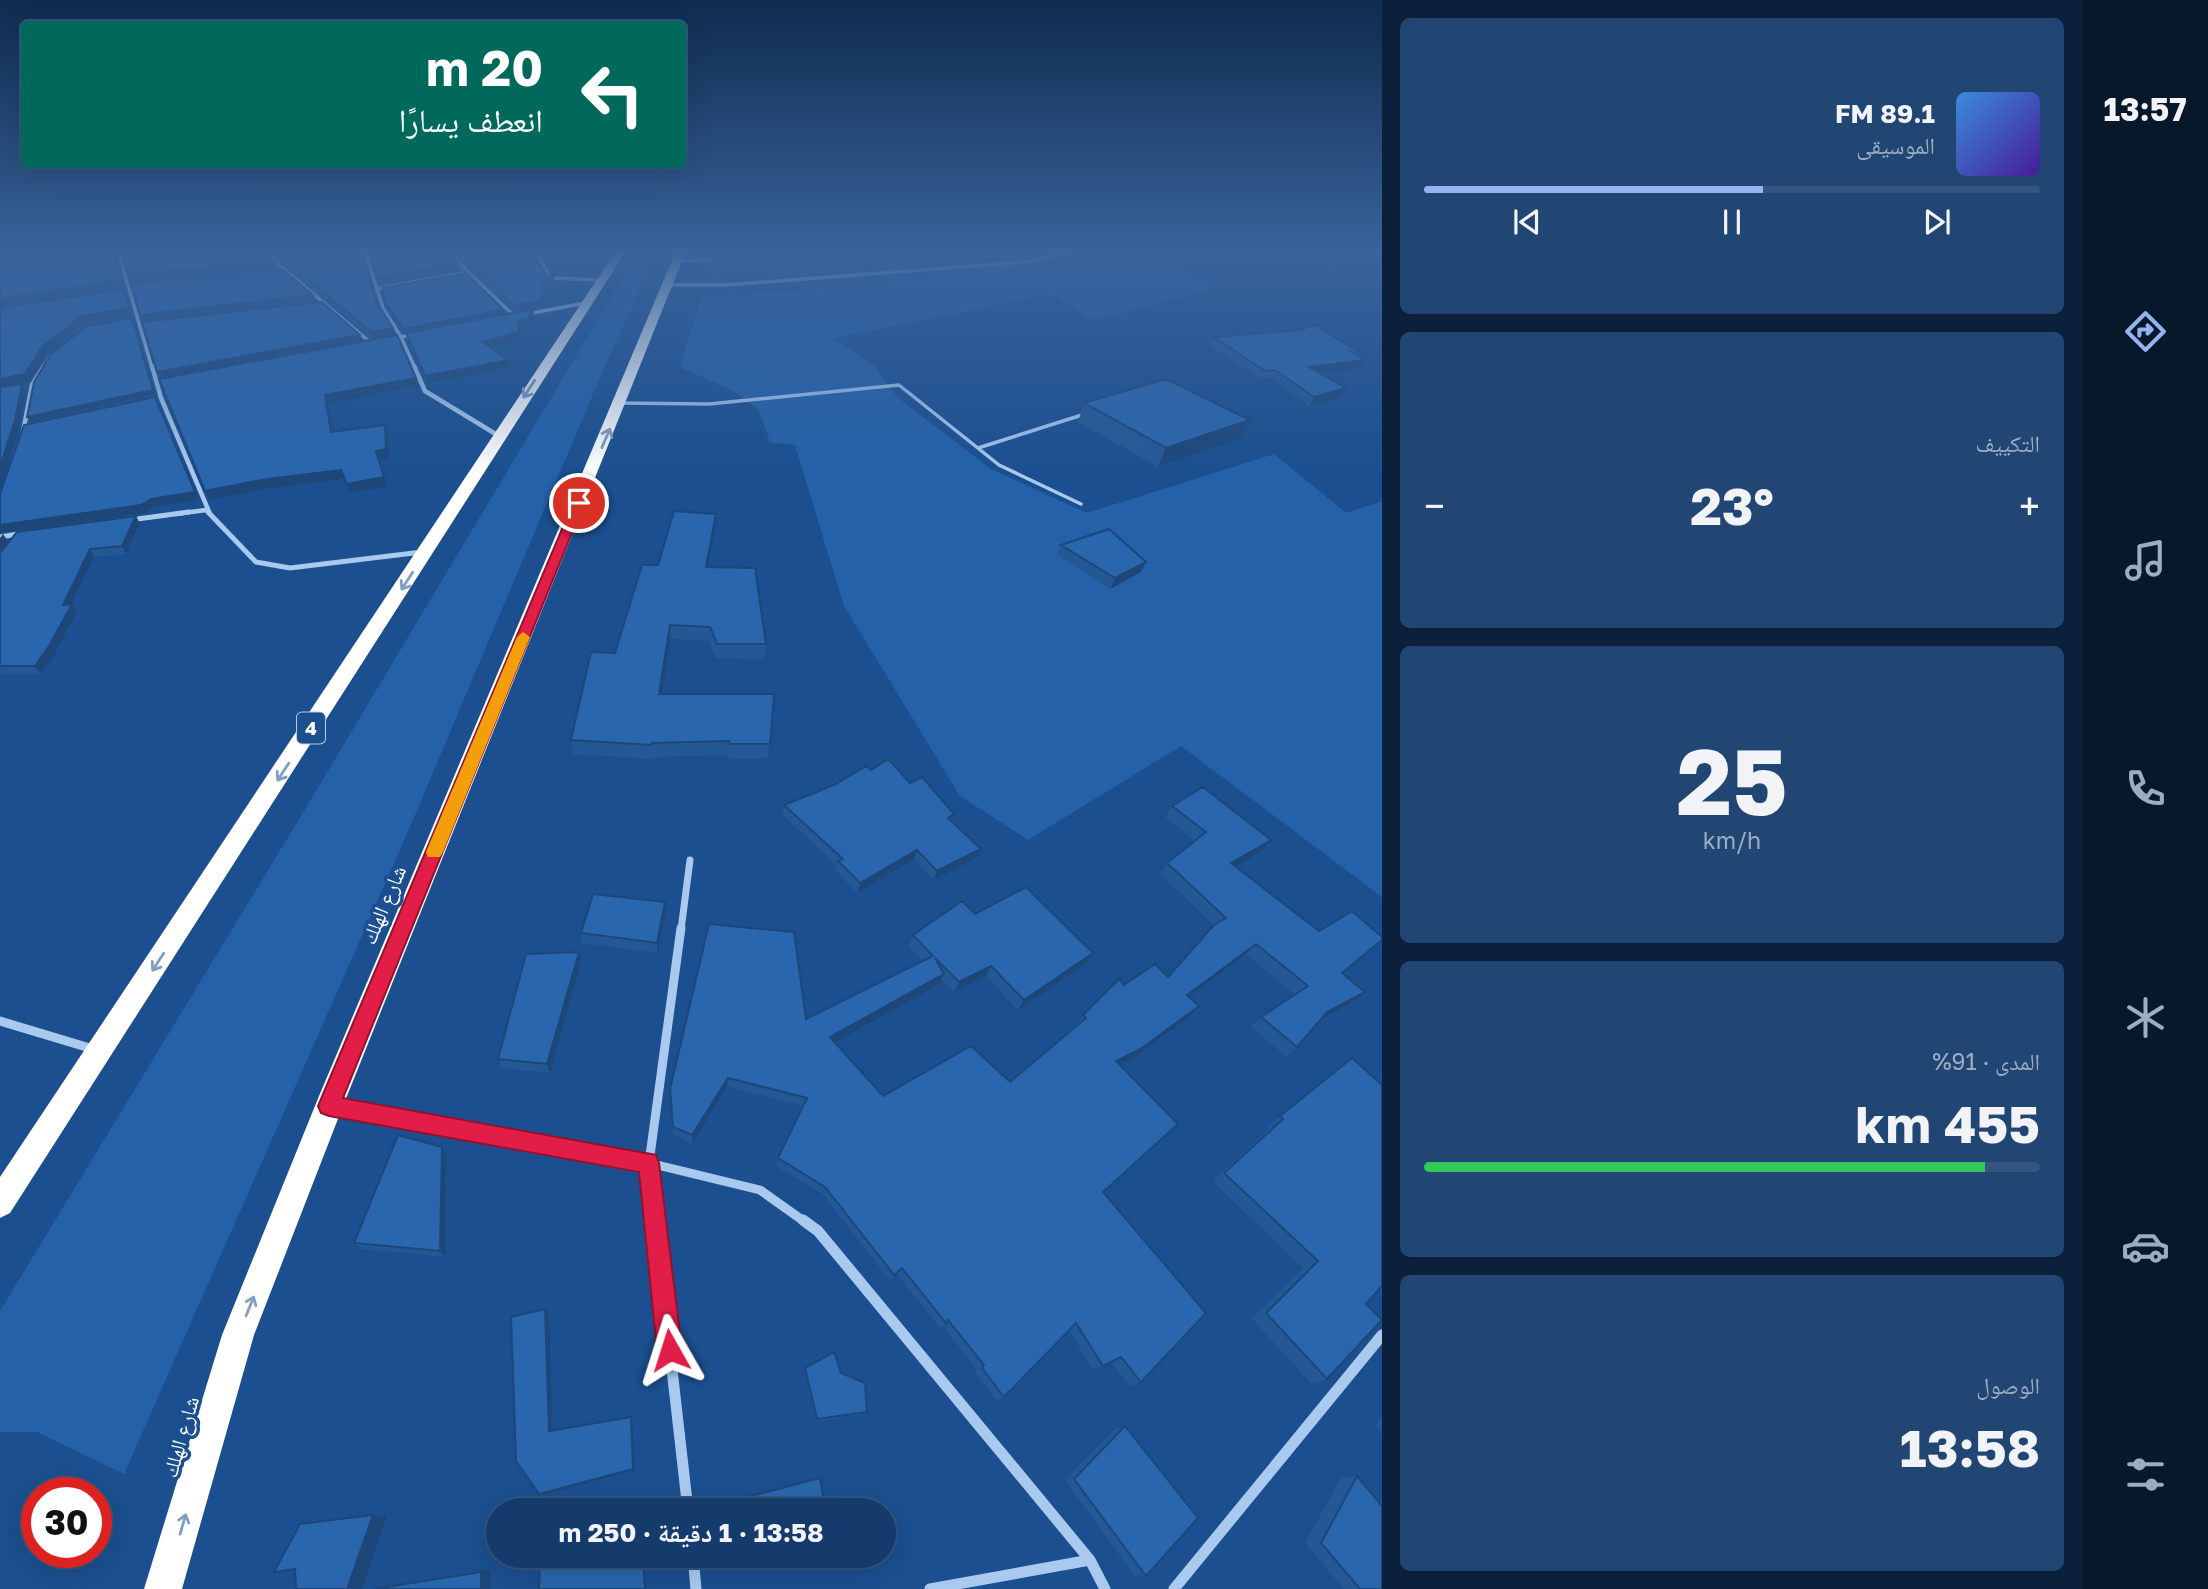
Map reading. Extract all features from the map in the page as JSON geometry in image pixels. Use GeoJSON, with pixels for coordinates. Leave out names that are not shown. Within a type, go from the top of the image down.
{"type":"FeatureCollection","features":[{"type":"Feature","properties":{"kind":"highway","name":"4"},"geometry":{"type":"LineString","coordinates":[[0,1203],[426,552],[571,325]]}},
{"type":"Feature","properties":{"kind":"highway","name":"شارع الهلك"},"geometry":{"type":"LineString","coordinates":[[163,1589],[238,1335],[329,1106],[652,325]]}},
{"type":"Feature","properties":{"kind":"street"},"geometry":{"type":"LineString","coordinates":[[140,325],[161,398],[205,510],[256,562],[290,568],[426,552]]}},
{"type":"Feature","properties":{"kind":"street"},"geometry":{"type":"LineString","coordinates":[[350,325],[371,343]]}},
{"type":"Feature","properties":{"kind":"street"},"geometry":{"type":"LineString","coordinates":[[394,325],[425,391],[499,436]]}},
{"type":"Feature","properties":{"kind":"street"},"geometry":{"type":"LineString","coordinates":[[357,345],[426,333]]}},
{"type":"Feature","properties":{"kind":"street"},"geometry":{"type":"LineString","coordinates":[[20,440],[32,385],[49,357],[58,349]]}},
{"type":"Feature","properties":{"kind":"street"},"geometry":{"type":"LineString","coordinates":[[21,386],[32,385]]}},
{"type":"Feature","properties":{"kind":"street"},"geometry":{"type":"LineString","coordinates":[[147,401],[161,398]]}},
{"type":"Feature","properties":{"kind":"street"},"geometry":{"type":"LineString","coordinates":[[24,428],[38,425]]}},
{"type":"Feature","properties":{"kind":"street"},"geometry":{"type":"LineString","coordinates":[[116,522],[205,510]]}},
{"type":"Feature","properties":{"kind":"street"},"geometry":{"type":"LineString","coordinates":[[0,537],[33,532]]}},
{"type":"Feature","properties":{"kind":"street"},"geometry":{"type":"LineString","coordinates":[[13,543],[19,534]]}},
{"type":"Feature","properties":{"kind":"street"},"geometry":{"type":"LineString","coordinates":[[687,1498],[649,1163],[691,860]]}},
{"type":"Feature","properties":{"kind":"street"},"geometry":{"type":"LineString","coordinates":[[0,1021],[100,1051]]}},
{"type":"Feature","properties":{"kind":"street"},"geometry":{"type":"LineString","coordinates":[[329,1106],[649,1163],[760,1190],[818,1231],[1090,1560],[1105,1589]]}},
{"type":"Feature","properties":{"kind":"street"},"geometry":{"type":"LineString","coordinates":[[1174,1589],[1382,1335]]}},
{"type":"Feature","properties":{"kind":"street"},"geometry":{"type":"LineString","coordinates":[[930,1589],[1090,1560]]}},
{"type":"Feature","properties":{"kind":"street"},"geometry":{"type":"LineString","coordinates":[[694,1568],[696,1589]]}},
{"type":"Feature","properties":{"kind":"lane"},"geometry":{"type":"LineString","coordinates":[[620,403],[709,404],[899,385],[999,465],[1081,503]]}},
{"type":"Feature","properties":{"kind":"lane"},"geometry":{"type":"LineString","coordinates":[[978,447],[1092,412]]}},
{"type":"Feature","properties":{"kind":"shaded area"},"geometry":{"type":"Polygon","coordinates":[[[595,325],[624,325],[410,827],[124,1474],[37,1432],[0,1432],[0,1311],[595,325]]]}},
{"type":"Feature","properties":{"kind":"shaded area"},"geometry":{"type":"Polygon","coordinates":[[[693,325],[897,325],[833,338],[875,366],[897,397],[991,469],[1087,513],[1274,454],[1346,513],[1382,501],[1382,897],[1181,746],[1028,840],[960,796],[844,606],[795,445],[770,442],[759,410],[733,391],[680,367],[693,325]]]}},
{"type":"Feature","properties":{"kind":"building"},"geometry":{"type":"Polygon","coordinates":[[[0,325],[70,325],[42,347],[25,374],[0,379],[0,325]]]}},
{"type":"Feature","properties":{"kind":"building"},"geometry":{"type":"Polygon","coordinates":[[[134,325],[153,390],[27,417],[34,382],[50,355],[87,326],[134,325]]]}},
{"type":"Feature","properties":{"kind":"building"},"geometry":{"type":"Polygon","coordinates":[[[143,325],[349,325],[360,335],[157,372],[143,325]]]}},
{"type":"Feature","properties":{"kind":"building"},"geometry":{"type":"Polygon","coordinates":[[[363,325],[391,325],[393,328],[371,332],[363,325]]]}},
{"type":"Feature","properties":{"kind":"building"},"geometry":{"type":"Polygon","coordinates":[[[401,325],[423,325],[403,329],[401,325]]]}},
{"type":"Feature","properties":{"kind":"building"},"geometry":{"type":"Polygon","coordinates":[[[448,325],[519,325],[519,332],[483,342],[509,360],[425,376],[406,333],[448,325]]]}},
{"type":"Feature","properties":{"kind":"building"},"geometry":{"type":"Polygon","coordinates":[[[1315,325],[1360,352],[1351,352],[1365,360],[1309,367],[1346,388],[1314,397],[1275,370],[1265,371],[1214,337],[1300,330],[1315,325]]]}},
{"type":"Feature","properties":{"kind":"building"},"geometry":{"type":"Polygon","coordinates":[[[397,335],[416,378],[325,395],[331,432],[385,425],[386,449],[376,451],[384,477],[347,484],[341,470],[267,479],[205,491],[159,379],[397,335]]]}},
{"type":"Feature","properties":{"kind":"building"},"geometry":{"type":"Polygon","coordinates":[[[1166,379],[1250,420],[1166,448],[1084,403],[1166,379]]]}},
{"type":"Feature","properties":{"kind":"building"},"geometry":{"type":"Polygon","coordinates":[[[22,384],[15,420],[0,467],[0,387],[22,384]]]}},
{"type":"Feature","properties":{"kind":"building"},"geometry":{"type":"Polygon","coordinates":[[[155,397],[195,492],[151,499],[141,505],[0,525],[0,494],[24,425],[155,397]]]}},
{"type":"Feature","properties":{"kind":"building"},"geometry":{"type":"Polygon","coordinates":[[[674,511],[716,514],[706,567],[755,568],[766,644],[717,644],[710,627],[670,625],[659,694],[774,694],[770,744],[730,744],[729,741],[652,745],[571,740],[591,652],[615,653],[642,565],[658,565],[674,511]]]}},
{"type":"Feature","properties":{"kind":"building"},"geometry":{"type":"Polygon","coordinates":[[[136,516],[122,546],[90,549],[63,605],[72,604],[35,666],[0,666],[0,553],[17,532],[136,516]]]}},
{"type":"Feature","properties":{"kind":"building"},"geometry":{"type":"Polygon","coordinates":[[[1109,529],[1146,562],[1115,578],[1061,545],[1109,529]]]}},
{"type":"Feature","properties":{"kind":"building"},"geometry":{"type":"Polygon","coordinates":[[[888,759],[910,783],[922,777],[954,814],[948,818],[981,849],[937,871],[917,850],[860,883],[838,861],[843,859],[784,805],[834,785],[866,766],[871,770],[888,759]]]}},
{"type":"Feature","properties":{"kind":"building"},"geometry":{"type":"Polygon","coordinates":[[[1203,787],[1271,840],[1231,863],[1319,931],[1352,911],[1382,937],[1382,940],[1342,973],[1365,992],[1327,1012],[1297,1047],[1261,1017],[1308,986],[1256,944],[1187,995],[1199,1006],[1142,1048],[1116,1061],[1178,1124],[1103,1192],[1206,1313],[1141,1382],[1121,1357],[1103,1366],[1076,1323],[1004,1397],[982,1368],[984,1365],[902,1268],[894,1275],[825,1187],[778,1158],[807,1098],[728,1078],[692,1135],[673,1127],[670,1089],[709,924],[794,932],[806,1019],[933,956],[913,935],[962,901],[975,914],[1026,887],[1093,953],[1024,1000],[991,966],[959,982],[935,958],[944,974],[830,1037],[883,1096],[971,1046],[1010,1082],[1086,1018],[1083,1015],[1119,979],[1124,985],[1155,964],[1168,977],[1214,925],[1226,918],[1167,863],[1206,832],[1172,806],[1203,787]]]}},
{"type":"Feature","properties":{"kind":"building"},"geometry":{"type":"Polygon","coordinates":[[[593,894],[665,902],[657,943],[581,933],[593,894]]]}},
{"type":"Feature","properties":{"kind":"building"},"geometry":{"type":"Polygon","coordinates":[[[579,952],[547,1064],[498,1059],[526,954],[579,952]]]}},
{"type":"Feature","properties":{"kind":"building"},"geometry":{"type":"Polygon","coordinates":[[[1352,1058],[1382,1085],[1382,1286],[1366,1304],[1382,1320],[1327,1379],[1266,1313],[1318,1261],[1224,1173],[1283,1119],[1280,1116],[1352,1058]]]}},
{"type":"Feature","properties":{"kind":"building"},"geometry":{"type":"Polygon","coordinates":[[[398,1135],[442,1147],[440,1251],[354,1243],[398,1135]]]}},
{"type":"Feature","properties":{"kind":"building"},"geometry":{"type":"Polygon","coordinates":[[[545,1309],[549,1431],[631,1417],[633,1469],[539,1494],[516,1461],[511,1317],[545,1309]]]}},
{"type":"Feature","properties":{"kind":"building"},"geometry":{"type":"Polygon","coordinates":[[[834,1352],[841,1373],[865,1383],[867,1412],[817,1419],[805,1368],[834,1352]]]}},
{"type":"Feature","properties":{"kind":"building"},"geometry":{"type":"Polygon","coordinates":[[[1125,1426],[1198,1518],[1146,1576],[1074,1479],[1125,1426]]]}},
{"type":"Feature","properties":{"kind":"building"},"geometry":{"type":"Polygon","coordinates":[[[1357,1476],[1382,1506],[1382,1589],[1360,1589],[1321,1543],[1357,1476]]]}},
{"type":"Feature","properties":{"kind":"building"},"geometry":{"type":"Polygon","coordinates":[[[820,1478],[824,1498],[743,1498],[820,1478]]]}},
{"type":"Feature","properties":{"kind":"building"},"geometry":{"type":"Polygon","coordinates":[[[373,1515],[347,1589],[296,1589],[295,1569],[274,1572],[300,1524],[373,1515]]]}},
{"type":"Feature","properties":{"kind":"building"},"geometry":{"type":"Polygon","coordinates":[[[540,1568],[644,1568],[645,1589],[539,1589],[540,1568]]]}},
{"type":"Feature","properties":{"kind":"building"},"geometry":{"type":"Polygon","coordinates":[[[481,1572],[481,1589],[374,1589],[481,1572]]]}},
{"type":"Feature","properties":{"kind":"slow traffic"},"geometry":{"type":"LineString","coordinates":[[434,852],[523,637]]}},
{"type":"Feature","properties":{"kind":"route"},"geometry":{"type":"LineString","coordinates":[[579,503],[329,1106],[649,1163],[670,1350]]}}]}
